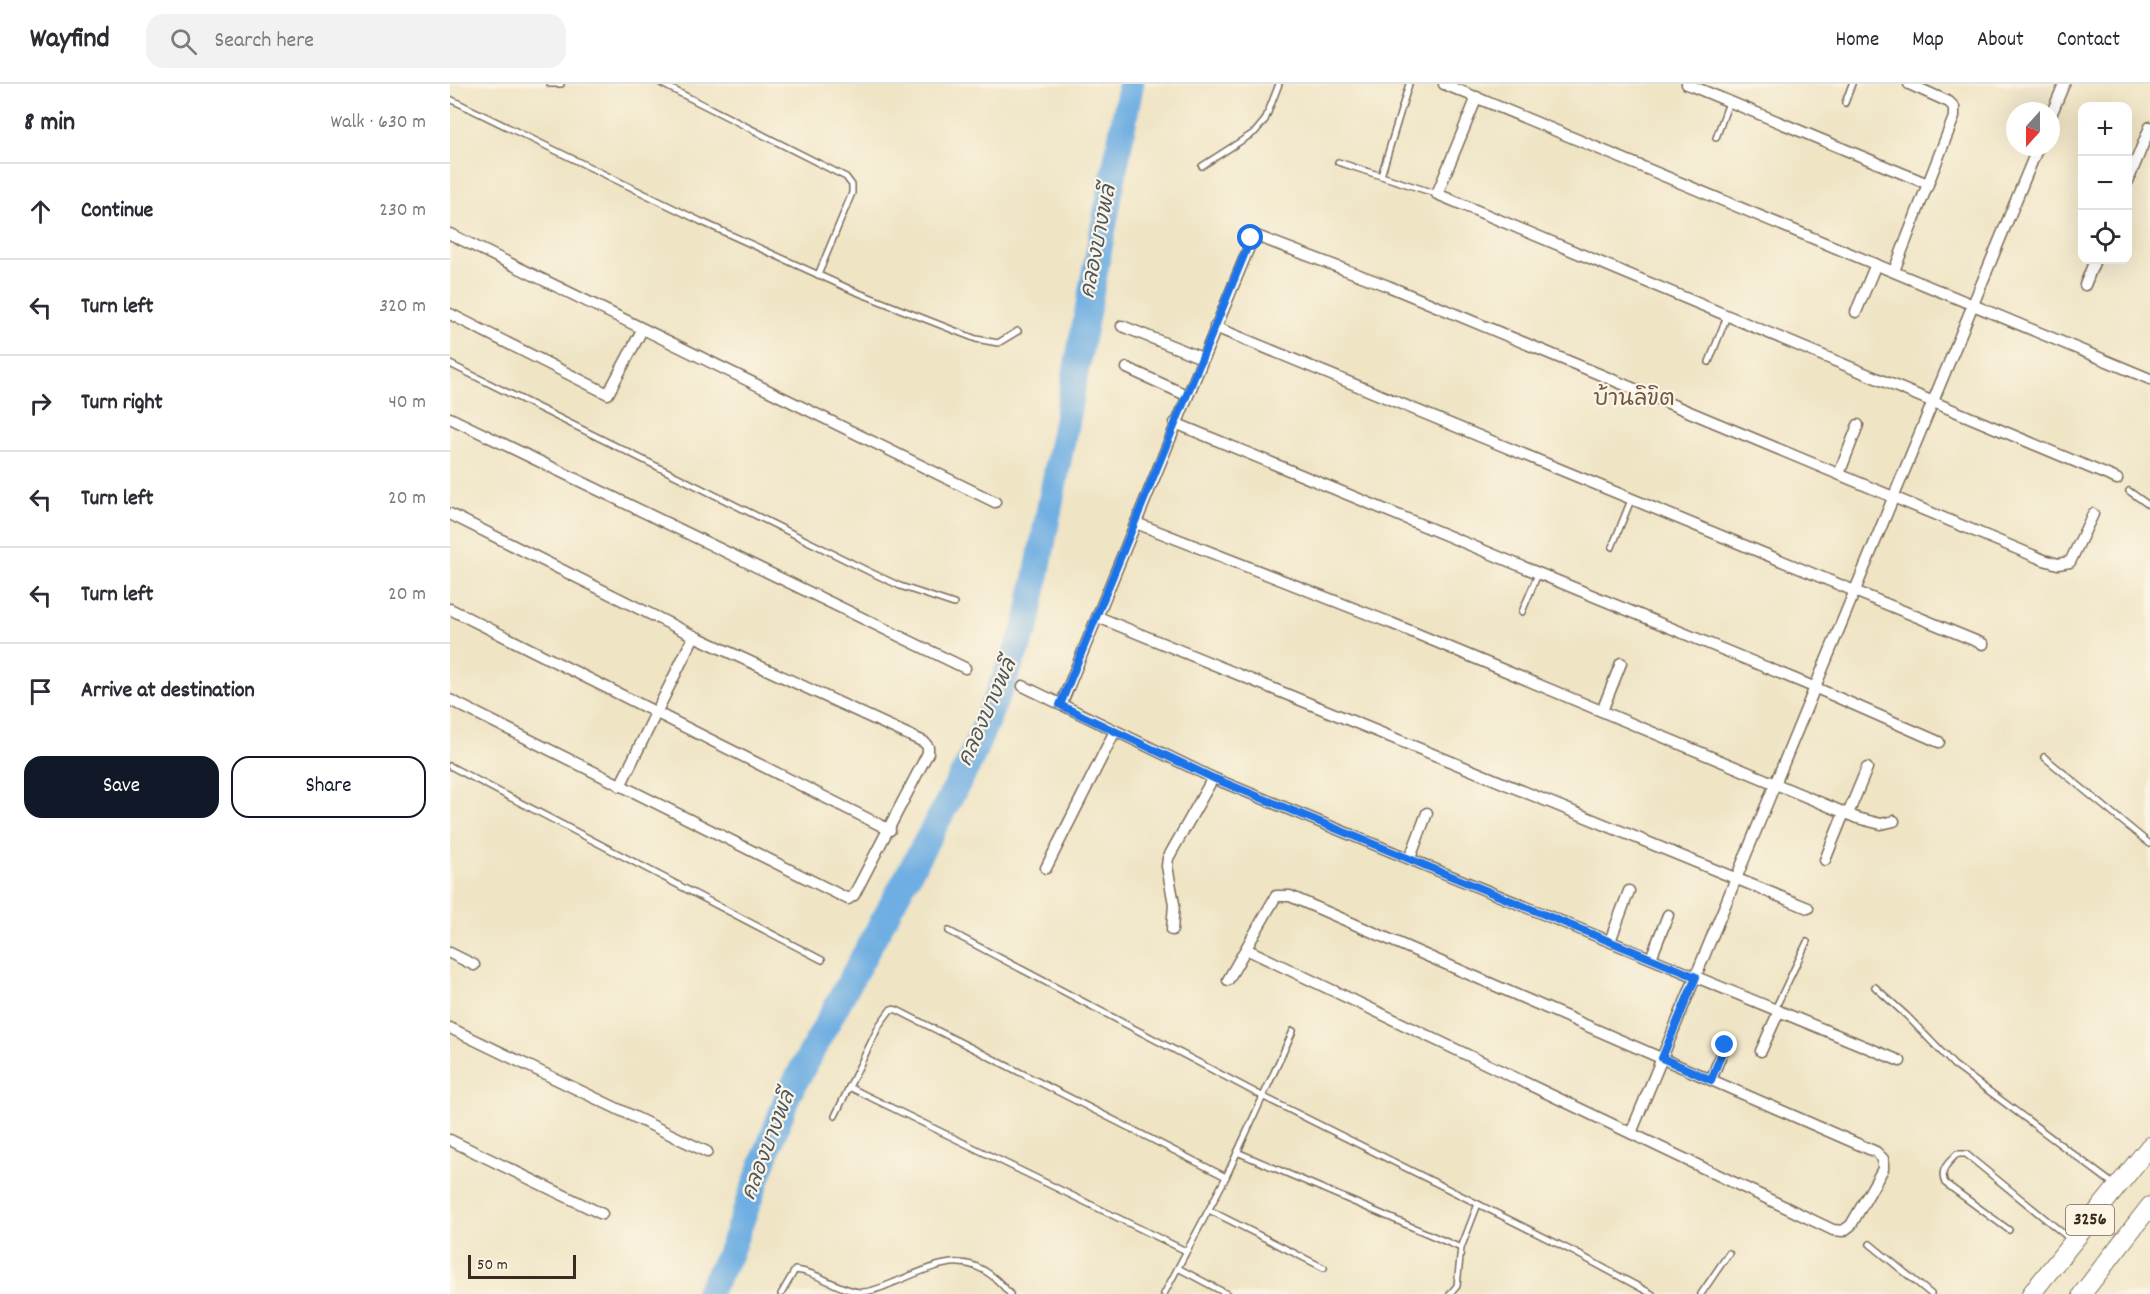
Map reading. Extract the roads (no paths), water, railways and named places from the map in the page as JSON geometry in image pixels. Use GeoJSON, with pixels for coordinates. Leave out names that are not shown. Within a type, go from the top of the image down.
{"type":"FeatureCollection","features":[{"type":"Feature","properties":{"kind":"main road","name":"3256"},"geometry":{"type":"LineString","coordinates":[[2031,1294],[2150,1146]]}},
{"type":"Feature","properties":{"kind":"main road","name":"3256"},"geometry":{"type":"LineString","coordinates":[[2082,1294],[2150,1206]]}},
{"type":"Feature","properties":{"kind":"street"},"geometry":{"type":"LineString","coordinates":[[1444,84],[2150,379]]}},
{"type":"Feature","properties":{"kind":"street"},"geometry":{"type":"LineString","coordinates":[[1687,84],[1928,184]]}},
{"type":"Feature","properties":{"kind":"street"},"geometry":{"type":"LineString","coordinates":[[1894,271],[1954,117],[1954,107],[1949,102],[1909,84]]}},
{"type":"Feature","properties":{"kind":"street"},"geometry":{"type":"LineString","coordinates":[[2056,102],[2064,84]]}},
{"type":"Feature","properties":{"kind":"street"},"geometry":{"type":"LineString","coordinates":[[1477,97],[1437,194],[2117,479]]}},
{"type":"Feature","properties":{"kind":"street"},"geometry":{"type":"LineString","coordinates":[[2132,170],[2150,127]]}},
{"type":"Feature","properties":{"kind":"street"},"geometry":{"type":"LineString","coordinates":[[1631,1133],[2034,156]]}},
{"type":"Feature","properties":{"kind":"street"},"geometry":{"type":"LineString","coordinates":[[450,234],[995,502]]}},
{"type":"Feature","properties":{"kind":"street"},"geometry":{"type":"LineString","coordinates":[[1060,705],[1098,617],[1251,238],[1258,234],[2058,564],[2070,562],[2093,513]]}},
{"type":"Feature","properties":{"kind":"street"},"geometry":{"type":"LineString","coordinates":[[1856,312],[1876,264]]}},
{"type":"Feature","properties":{"kind":"street"},"geometry":{"type":"LineString","coordinates":[[2085,285],[2093,264]]}},
{"type":"Feature","properties":{"kind":"street"},"geometry":{"type":"LineString","coordinates":[[450,314],[608,394],[642,330]]}},
{"type":"Feature","properties":{"kind":"street"},"geometry":{"type":"LineString","coordinates":[[1122,326],[1202,358]]}},
{"type":"Feature","properties":{"kind":"street"},"geometry":{"type":"LineString","coordinates":[[1215,327],[1983,644]]}},
{"type":"Feature","properties":{"kind":"street"},"geometry":{"type":"LineString","coordinates":[[1127,368],[1186,395]]}},
{"type":"Feature","properties":{"kind":"street"},"geometry":{"type":"LineString","coordinates":[[450,418],[965,668]]}},
{"type":"Feature","properties":{"kind":"street"},"geometry":{"type":"LineString","coordinates":[[1175,423],[1816,688],[1939,742]]}},
{"type":"Feature","properties":{"kind":"street"},"geometry":{"type":"LineString","coordinates":[[1839,474],[1858,425]]}},
{"type":"Feature","properties":{"kind":"street"},"geometry":{"type":"LineString","coordinates":[[450,514],[694,636],[924,742],[928,747],[928,753],[890,830],[854,895],[848,899],[450,700]]}},
{"type":"Feature","properties":{"kind":"street"},"geometry":{"type":"LineString","coordinates":[[1136,523],[1391,623],[1777,783],[1846,814],[1881,824],[1894,821]]}},
{"type":"Feature","properties":{"kind":"street"},"geometry":{"type":"LineString","coordinates":[[450,609],[657,715],[890,830]]}},
{"type":"Feature","properties":{"kind":"street"},"geometry":{"type":"LineString","coordinates":[[1098,617],[1808,908]]}},
{"type":"Feature","properties":{"kind":"street"},"geometry":{"type":"LineString","coordinates":[[620,786],[694,636]]}},
{"type":"Feature","properties":{"kind":"street"},"geometry":{"type":"LineString","coordinates":[[1602,711],[1621,663]]}},
{"type":"Feature","properties":{"kind":"street"},"geometry":{"type":"LineString","coordinates":[[1023,686],[1213,778],[1900,1061]]}},
{"type":"Feature","properties":{"kind":"street"},"geometry":{"type":"LineString","coordinates":[[1046,868],[1115,731]]}},
{"type":"Feature","properties":{"kind":"street"},"geometry":{"type":"LineString","coordinates":[[1825,860],[1867,768]]}},
{"type":"Feature","properties":{"kind":"street"},"geometry":{"type":"LineString","coordinates":[[1172,930],[1174,904],[1167,866],[1168,858],[1213,778]]}},
{"type":"Feature","properties":{"kind":"street"},"geometry":{"type":"LineString","coordinates":[[1410,858],[1427,813]]}},
{"type":"Feature","properties":{"kind":"street"},"geometry":{"type":"LineString","coordinates":[[1610,941],[1629,891]]}},
{"type":"Feature","properties":{"kind":"street"},"geometry":{"type":"LineString","coordinates":[[1228,980],[1276,896],[1283,894],[1290,896],[1876,1152],[1883,1160],[1883,1169],[1851,1225],[1843,1231],[1833,1230],[1246,949]]}},
{"type":"Feature","properties":{"kind":"street"},"geometry":{"type":"LineString","coordinates":[[1651,958],[1668,915]]}},
{"type":"Feature","properties":{"kind":"street"},"geometry":{"type":"LineString","coordinates":[[450,952],[474,965]]}},
{"type":"Feature","properties":{"kind":"street"},"geometry":{"type":"LineString","coordinates":[[1761,1051],[1777,1010]]}},
{"type":"Feature","properties":{"kind":"street"},"geometry":{"type":"LineString","coordinates":[[450,1028],[707,1152]]}},
{"type":"Feature","properties":{"kind":"street"},"geometry":{"type":"LineString","coordinates":[[1711,1080],[1725,1045]]}},
{"type":"Feature","properties":{"kind":"street"},"geometry":{"type":"LineString","coordinates":[[450,1140],[602,1214]]}},
{"type":"Feature","properties":{"kind":"lane"},"geometry":{"type":"LineString","coordinates":[[550,84],[561,84]]}},
{"type":"Feature","properties":{"kind":"lane"},"geometry":{"type":"LineString","coordinates":[[662,84],[846,177],[852,185],[852,193],[818,275]]}},
{"type":"Feature","properties":{"kind":"lane"},"geometry":{"type":"LineString","coordinates":[[1202,166],[1255,132],[1265,120],[1279,84]]}},
{"type":"Feature","properties":{"kind":"lane"},"geometry":{"type":"LineString","coordinates":[[1381,176],[1409,84]]}},
{"type":"Feature","properties":{"kind":"lane"},"geometry":{"type":"LineString","coordinates":[[1845,103],[1852,84]]}},
{"type":"Feature","properties":{"kind":"lane"},"geometry":{"type":"LineString","coordinates":[[450,99],[700,221],[818,275],[976,339],[998,343],[1018,331]]}},
{"type":"Feature","properties":{"kind":"lane"},"geometry":{"type":"LineString","coordinates":[[1716,138],[1729,102]]}},
{"type":"Feature","properties":{"kind":"lane"},"geometry":{"type":"LineString","coordinates":[[1338,162],[1437,194]]}},
{"type":"Feature","properties":{"kind":"lane"},"geometry":{"type":"LineString","coordinates":[[1709,362],[1727,314]]}},
{"type":"Feature","properties":{"kind":"lane"},"geometry":{"type":"LineString","coordinates":[[450,364],[870,572],[900,586],[954,604]]}},
{"type":"Feature","properties":{"kind":"lane"},"geometry":{"type":"LineString","coordinates":[[2129,491],[2150,506]]}},
{"type":"Feature","properties":{"kind":"lane"},"geometry":{"type":"LineString","coordinates":[[1612,547],[1631,500]]}},
{"type":"Feature","properties":{"kind":"lane"},"geometry":{"type":"LineString","coordinates":[[1522,612],[1538,574]]}},
{"type":"Feature","properties":{"kind":"lane"},"geometry":{"type":"LineString","coordinates":[[2044,757],[2150,844]]}},
{"type":"Feature","properties":{"kind":"lane"},"geometry":{"type":"LineString","coordinates":[[450,766],[822,960]]}},
{"type":"Feature","properties":{"kind":"lane"},"geometry":{"type":"LineString","coordinates":[[949,932],[1262,1096],[1652,1294]]}},
{"type":"Feature","properties":{"kind":"lane"},"geometry":{"type":"LineString","coordinates":[[1777,1010],[1807,942]]}},
{"type":"Feature","properties":{"kind":"lane"},"geometry":{"type":"LineString","coordinates":[[1875,987],[1954,1065],[2117,1186]]}},
{"type":"Feature","properties":{"kind":"lane"},"geometry":{"type":"LineString","coordinates":[[836,1116],[880,1024],[891,1009],[1226,1177]]}},
{"type":"Feature","properties":{"kind":"lane"},"geometry":{"type":"LineString","coordinates":[[1164,1294],[1226,1177],[1293,1031]]}},
{"type":"Feature","properties":{"kind":"lane"},"geometry":{"type":"LineString","coordinates":[[849,1087],[1186,1251]]}},
{"type":"Feature","properties":{"kind":"lane"},"geometry":{"type":"LineString","coordinates":[[1237,1152],[1461,1248]]}},
{"type":"Feature","properties":{"kind":"lane"},"geometry":{"type":"LineString","coordinates":[[2009,1230],[1945,1183],[1942,1176],[1944,1167],[1957,1154],[1966,1154],[2073,1242]]}},
{"type":"Feature","properties":{"kind":"lane"},"geometry":{"type":"LineString","coordinates":[[1450,1294],[1457,1286],[1461,1248],[1478,1204]]}},
{"type":"Feature","properties":{"kind":"lane"},"geometry":{"type":"LineString","coordinates":[[1209,1210],[1324,1268]]}},
{"type":"Feature","properties":{"kind":"lane"},"geometry":{"type":"LineString","coordinates":[[1870,1244],[1931,1294]]}},
{"type":"Feature","properties":{"kind":"lane"},"geometry":{"type":"LineString","coordinates":[[1701,1294],[1729,1253]]}},
{"type":"Feature","properties":{"kind":"lane"},"geometry":{"type":"LineString","coordinates":[[781,1294],[795,1270],[808,1271],[861,1292],[882,1287],[930,1268],[957,1263],[975,1264],[996,1277],[1010,1294]]}},
{"type":"Feature","properties":{"kind":"lane"},"geometry":{"type":"LineString","coordinates":[[1178,1268],[1227,1294]]}},
{"type":"Feature","properties":{"kind":"waterway","name":"คลองบางพลี"},"geometry":{"type":"LineString","coordinates":[[707,1294],[729,1255],[788,1095],[969,763],[1027,625],[1131,84]]}},
{"type":"Feature","properties":{"kind":"district","name":"บ้านลิขิต"},"geometry":{"type":"Point","coordinates":[1634,400]}}]}
